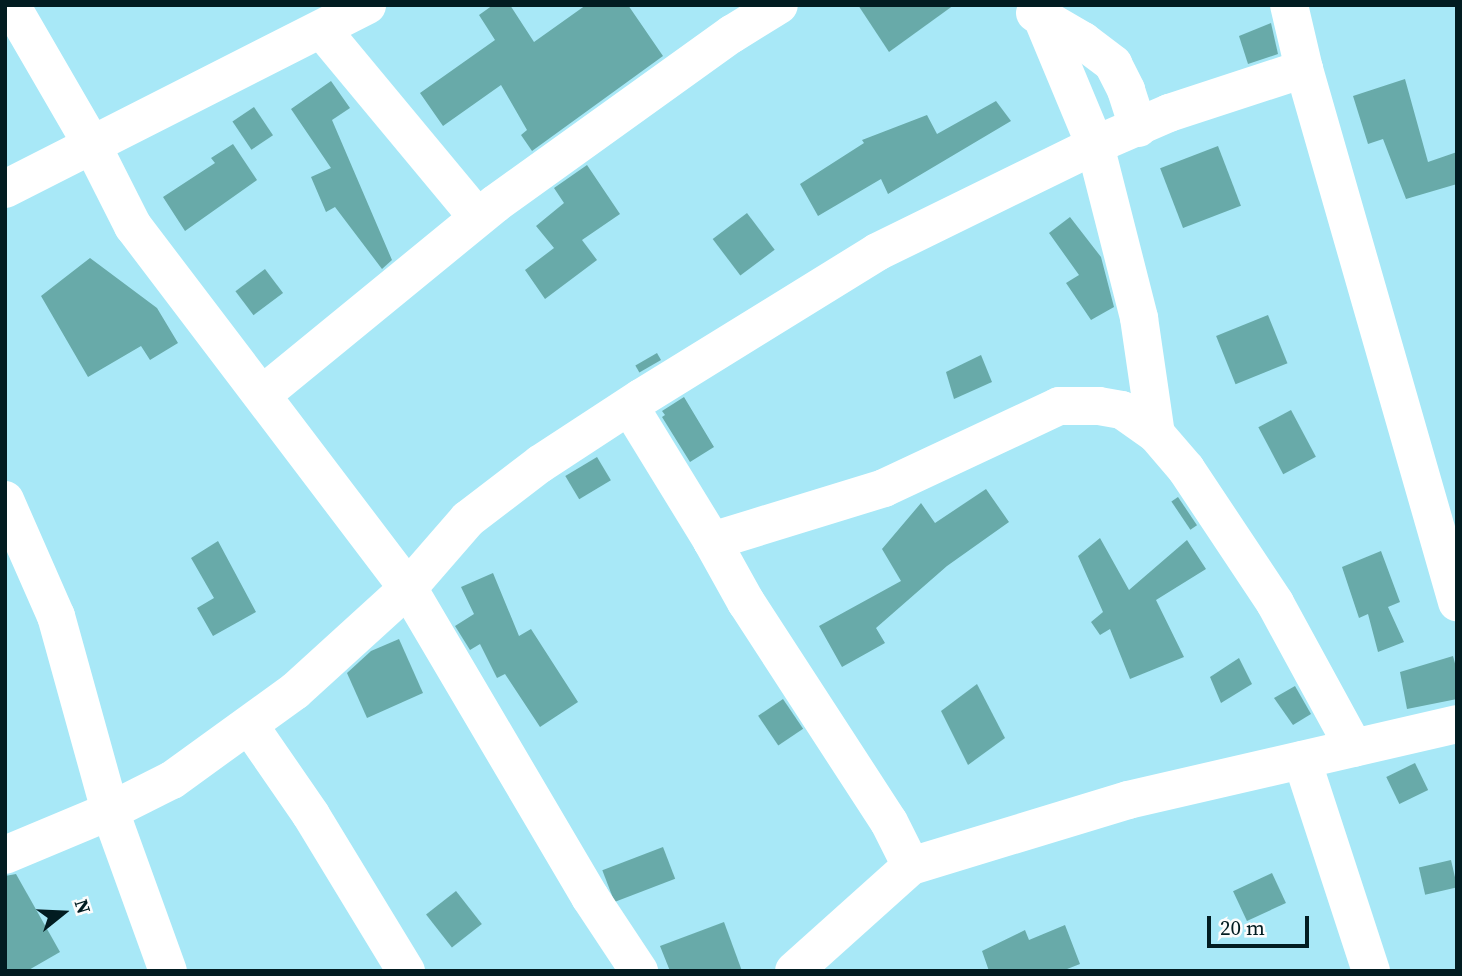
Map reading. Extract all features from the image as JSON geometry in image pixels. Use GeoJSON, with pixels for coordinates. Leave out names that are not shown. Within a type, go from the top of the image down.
{"type":"FeatureCollection","features":[{"type":"Feature","properties":{"kind":"street"},"geometry":{"type":"LineString","coordinates":[[11,5],[92,145],[133,226],[408,588],[590,897],[639,971]]}},
{"type":"Feature","properties":{"kind":"street"},"geometry":{"type":"LineString","coordinates":[[5,189],[323,30],[367,5]]}},
{"type":"Feature","properties":{"kind":"street"},"geometry":{"type":"LineString","coordinates":[[263,394],[478,218],[732,34],[779,5]]}},
{"type":"Feature","properties":{"kind":"street"},"geometry":{"type":"LineString","coordinates":[[1297,8],[1304,69],[1457,603]]}},
{"type":"Feature","properties":{"kind":"street"},"geometry":{"type":"LineString","coordinates":[[1034,12],[1083,41],[1113,64],[1126,90],[1138,128]]}},
{"type":"Feature","properties":{"kind":"street"},"geometry":{"type":"LineString","coordinates":[[1034,12],[1095,145],[1139,318],[1156,433]]}},
{"type":"Feature","properties":{"kind":"street"},"geometry":{"type":"LineString","coordinates":[[323,30],[478,218]]}},
{"type":"Feature","properties":{"kind":"street"},"geometry":{"type":"LineString","coordinates":[[5,855],[110,811],[172,780],[295,691],[408,588],[468,519],[540,464],[877,252],[1095,145],[1169,113],[1304,69]]}},
{"type":"Feature","properties":{"kind":"street"},"geometry":{"type":"LineString","coordinates":[[712,541],[884,488],[1059,406],[1099,406],[1122,410],[1156,433],[1186,469],[1275,603],[1354,748]]}},
{"type":"Feature","properties":{"kind":"street"},"geometry":{"type":"LineString","coordinates":[[630,407],[746,602],[882,812],[911,866]]}},
{"type":"Feature","properties":{"kind":"street"},"geometry":{"type":"LineString","coordinates":[[5,500],[55,616],[110,811],[168,971]]}},
{"type":"Feature","properties":{"kind":"street"},"geometry":{"type":"LineString","coordinates":[[794,971],[911,866],[1128,800],[1457,724]]}},
{"type":"Feature","properties":{"kind":"street"},"geometry":{"type":"LineString","coordinates":[[249,725],[311,815],[406,971]]}},
{"type":"Feature","properties":{"kind":"street"},"geometry":{"type":"LineString","coordinates":[[1302,760],[1371,971]]}},
{"type":"Feature","properties":{"kind":"building"},"geometry":{"type":"Polygon","coordinates":[[[493,5],[510,5],[534,42],[586,5],[628,5],[663,56],[532,151],[521,135],[527,130],[501,85],[443,126],[420,93],[495,40],[479,15],[493,5]]]}},
{"type":"Feature","properties":{"kind":"building"},"geometry":{"type":"Polygon","coordinates":[[[858,5],[954,5],[889,52],[858,5]]]}},
{"type":"Feature","properties":{"kind":"building"},"geometry":{"type":"Polygon","coordinates":[[[1271,23],[1278,54],[1248,64],[1239,36],[1271,23]]]}},
{"type":"Feature","properties":{"kind":"building"},"geometry":{"type":"Polygon","coordinates":[[[1405,79],[1428,162],[1457,152],[1457,184],[1406,199],[1383,139],[1368,144],[1353,96],[1405,79]]]}},
{"type":"Feature","properties":{"kind":"building"},"geometry":{"type":"Polygon","coordinates":[[[331,81],[350,108],[332,120],[392,260],[382,269],[335,207],[326,212],[311,177],[331,168],[291,109],[331,81]]]}},
{"type":"Feature","properties":{"kind":"building"},"geometry":{"type":"Polygon","coordinates":[[[996,101],[1011,121],[888,194],[881,179],[818,216],[800,184],[864,143],[862,140],[927,115],[937,134],[996,101]]]}},
{"type":"Feature","properties":{"kind":"building"},"geometry":{"type":"Polygon","coordinates":[[[254,107],[273,135],[251,150],[232,122],[254,107]]]}},
{"type":"Feature","properties":{"kind":"building"},"geometry":{"type":"Polygon","coordinates":[[[233,144],[257,180],[185,231],[163,197],[215,163],[211,158],[233,144]]]}},
{"type":"Feature","properties":{"kind":"building"},"geometry":{"type":"Polygon","coordinates":[[[1218,146],[1241,206],[1183,228],[1160,168],[1218,146]]]}},
{"type":"Feature","properties":{"kind":"building"},"geometry":{"type":"Polygon","coordinates":[[[587,165],[620,214],[582,240],[597,260],[545,299],[525,270],[554,248],[536,226],[564,203],[554,188],[587,165]]]}},
{"type":"Feature","properties":{"kind":"building"},"geometry":{"type":"Polygon","coordinates":[[[747,213],[775,250],[740,276],[713,239],[747,213]]]}},
{"type":"Feature","properties":{"kind":"building"},"geometry":{"type":"Polygon","coordinates":[[[1070,217],[1101,257],[1114,307],[1091,320],[1066,283],[1079,275],[1049,233],[1070,217]]]}},
{"type":"Feature","properties":{"kind":"building"},"geometry":{"type":"Polygon","coordinates":[[[90,258],[157,308],[178,343],[150,360],[141,346],[88,377],[41,296],[90,258]]]}},
{"type":"Feature","properties":{"kind":"building"},"geometry":{"type":"Polygon","coordinates":[[[265,269],[283,293],[254,315],[235,291],[265,269]]]}},
{"type":"Feature","properties":{"kind":"building"},"geometry":{"type":"Polygon","coordinates":[[[1268,315],[1287,363],[1236,384],[1216,336],[1268,315]]]}},
{"type":"Feature","properties":{"kind":"building"},"geometry":{"type":"Polygon","coordinates":[[[657,353],[661,360],[639,372],[635,366],[657,353]]]}},
{"type":"Feature","properties":{"kind":"building"},"geometry":{"type":"Polygon","coordinates":[[[981,355],[992,382],[954,399],[946,372],[981,355]]]}},
{"type":"Feature","properties":{"kind":"building"},"geometry":{"type":"Polygon","coordinates":[[[684,397],[714,447],[690,462],[662,417],[665,415],[662,411],[684,397]]]}},
{"type":"Feature","properties":{"kind":"building"},"geometry":{"type":"Polygon","coordinates":[[[1291,410],[1316,457],[1283,474],[1258,427],[1291,410]]]}},
{"type":"Feature","properties":{"kind":"building"},"geometry":{"type":"Polygon","coordinates":[[[597,457],[611,480],[579,499],[565,476],[597,457]]]}},
{"type":"Feature","properties":{"kind":"building"},"geometry":{"type":"Polygon","coordinates":[[[986,489],[1009,522],[947,566],[876,628],[885,643],[842,667],[819,626],[901,581],[882,549],[921,503],[935,523],[986,489]]]}},
{"type":"Feature","properties":{"kind":"building"},"geometry":{"type":"Polygon","coordinates":[[[1178,497],[1197,525],[1190,530],[1171,501],[1178,497]]]}},
{"type":"Feature","properties":{"kind":"building"},"geometry":{"type":"Polygon","coordinates":[[[1100,538],[1129,590],[1187,540],[1206,569],[1156,600],[1184,657],[1130,679],[1110,629],[1100,635],[1091,622],[1103,612],[1078,556],[1100,538]]]}},
{"type":"Feature","properties":{"kind":"building"},"geometry":{"type":"Polygon","coordinates":[[[218,541],[256,612],[213,636],[197,608],[214,598],[191,558],[218,541]]]}},
{"type":"Feature","properties":{"kind":"building"},"geometry":{"type":"Polygon","coordinates":[[[1381,551],[1400,602],[1388,607],[1404,642],[1378,652],[1368,614],[1359,618],[1342,567],[1381,551]]]}},
{"type":"Feature","properties":{"kind":"building"},"geometry":{"type":"Polygon","coordinates":[[[493,573],[519,636],[531,629],[578,702],[540,727],[505,674],[497,678],[480,644],[470,650],[455,626],[474,614],[461,587],[493,573]]]}},
{"type":"Feature","properties":{"kind":"building"},"geometry":{"type":"Polygon","coordinates":[[[399,639],[423,693],[367,718],[347,673],[371,651],[399,639]]]}},
{"type":"Feature","properties":{"kind":"building"},"geometry":{"type":"Polygon","coordinates":[[[1453,656],[1457,671],[1457,699],[1407,709],[1400,672],[1453,656]]]}},
{"type":"Feature","properties":{"kind":"building"},"geometry":{"type":"Polygon","coordinates":[[[1239,658],[1252,684],[1221,703],[1210,677],[1239,658]]]}},
{"type":"Feature","properties":{"kind":"building"},"geometry":{"type":"Polygon","coordinates":[[[977,684],[1005,738],[968,765],[941,711],[977,684]]]}},
{"type":"Feature","properties":{"kind":"building"},"geometry":{"type":"Polygon","coordinates":[[[1295,686],[1311,714],[1293,725],[1274,698],[1295,686]]]}},
{"type":"Feature","properties":{"kind":"building"},"geometry":{"type":"Polygon","coordinates":[[[783,699],[803,729],[778,746],[758,716],[783,699]]]}},
{"type":"Feature","properties":{"kind":"building"},"geometry":{"type":"Polygon","coordinates":[[[1415,763],[1428,790],[1399,804],[1386,777],[1415,763]]]}},
{"type":"Feature","properties":{"kind":"building"},"geometry":{"type":"Polygon","coordinates":[[[663,847],[675,879],[615,902],[602,870],[663,847]]]}},
{"type":"Feature","properties":{"kind":"building"},"geometry":{"type":"Polygon","coordinates":[[[1451,860],[1457,887],[1425,895],[1419,867],[1451,860]]]}},
{"type":"Feature","properties":{"kind":"building"},"geometry":{"type":"Polygon","coordinates":[[[1272,873],[1286,903],[1247,921],[1233,891],[1272,873]]]}},
{"type":"Feature","properties":{"kind":"building"},"geometry":{"type":"Polygon","coordinates":[[[16,874],[60,952],[27,971],[5,971],[5,876],[16,874]]]}},
{"type":"Feature","properties":{"kind":"building"},"geometry":{"type":"Polygon","coordinates":[[[456,891],[482,924],[452,947],[426,914],[456,891]]]}},
{"type":"Feature","properties":{"kind":"building"},"geometry":{"type":"Polygon","coordinates":[[[724,922],[742,971],[670,971],[660,946],[724,922]]]}},
{"type":"Feature","properties":{"kind":"building"},"geometry":{"type":"Polygon","coordinates":[[[1065,925],[1080,964],[1062,971],[989,971],[982,951],[1025,930],[1029,940],[1065,925]]]}}]}
